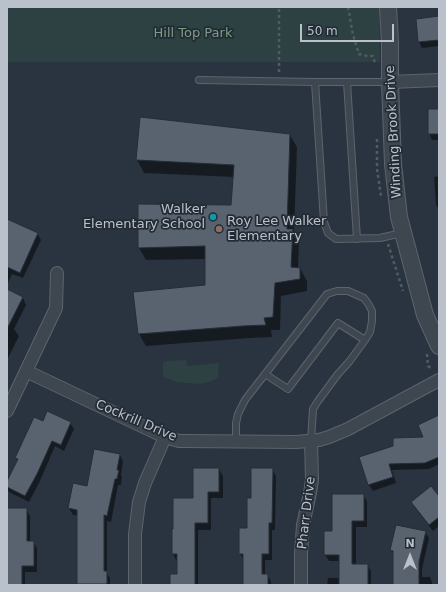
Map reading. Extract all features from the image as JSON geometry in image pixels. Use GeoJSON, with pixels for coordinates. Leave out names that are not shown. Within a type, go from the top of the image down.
{"type":"FeatureCollection","features":[{"type":"Feature","properties":{"kind":"street","name":"Winding Brook Drive"},"geometry":{"type":"LineString","coordinates":[[388,7],[393,164],[399,217],[425,315],[439,346]]}},
{"type":"Feature","properties":{"kind":"street"},"geometry":{"type":"LineString","coordinates":[[390,76],[439,80]]}},
{"type":"Feature","properties":{"kind":"street"},"geometry":{"type":"LineString","coordinates":[[7,411],[56,308],[57,273]]}},
{"type":"Feature","properties":{"kind":"street","name":"Cockrill Drive"},"geometry":{"type":"LineString","coordinates":[[26,371],[165,437],[179,441],[296,442],[311,441],[329,437],[348,429],[439,380]]}},
{"type":"Feature","properties":{"kind":"street"},"geometry":{"type":"LineString","coordinates":[[135,585],[135,534],[139,502],[145,483],[165,437]]}},
{"type":"Feature","properties":{"kind":"street","name":"Pharr Drive"},"geometry":{"type":"LineString","coordinates":[[301,585],[301,548],[303,525],[312,480],[311,441]]}},
{"type":"Feature","properties":{"kind":"lane"},"geometry":{"type":"LineString","coordinates":[[199,80],[347,82],[390,76]]}},
{"type":"Feature","properties":{"kind":"lane"},"geometry":{"type":"LineString","coordinates":[[315,82],[324,222],[328,233],[336,239],[380,238],[403,233]]}},
{"type":"Feature","properties":{"kind":"lane"},"geometry":{"type":"LineString","coordinates":[[347,82],[357,239]]}},
{"type":"Feature","properties":{"kind":"lane"},"geometry":{"type":"LineString","coordinates":[[236,442],[236,423],[238,414],[245,400],[327,294],[348,290],[364,298],[369,304],[372,311],[370,332],[313,409],[311,441]]}},
{"type":"Feature","properties":{"kind":"lane"},"geometry":{"type":"LineString","coordinates":[[265,374],[288,389],[338,323],[365,340]]}},
{"type":"Feature","properties":{"kind":"path"},"geometry":{"type":"LineString","coordinates":[[279,7],[279,81]]}},
{"type":"Feature","properties":{"kind":"path"},"geometry":{"type":"LineString","coordinates":[[348,7],[353,35],[360,54],[373,56],[377,69],[390,76]]}},
{"type":"Feature","properties":{"kind":"green space","name":"Hill Top Park"},"geometry":{"type":"Polygon","coordinates":[[[7,7],[379,7],[380,62],[7,62],[7,7]]]}},
{"type":"Feature","properties":{"kind":"green space"},"geometry":{"type":"Polygon","coordinates":[[[186,360],[187,366],[219,363],[218,378],[199,384],[176,382],[164,377],[163,363],[167,361],[186,360]]]}},
{"type":"Feature","properties":{"kind":"building"},"geometry":{"type":"Polygon","coordinates":[[[439,16],[439,40],[418,42],[416,19],[439,16]]]}},
{"type":"Feature","properties":{"kind":"building"},"geometry":{"type":"Polygon","coordinates":[[[428,109],[439,109],[439,134],[428,134],[428,109]]]}},
{"type":"Feature","properties":{"kind":"building","name":"Walker Elementary School"},"geometry":{"type":"Polygon","coordinates":[[[140,117],[290,134],[287,229],[293,229],[291,267],[300,268],[300,279],[275,283],[273,317],[264,318],[266,325],[138,334],[133,292],[205,285],[205,246],[138,248],[138,204],[231,205],[234,165],[136,160],[140,117]]]}},
{"type":"Feature","properties":{"kind":"building"},"geometry":{"type":"Polygon","coordinates":[[[7,219],[38,233],[20,273],[7,267],[7,219]]]}},
{"type":"Feature","properties":{"kind":"building"},"geometry":{"type":"Polygon","coordinates":[[[7,289],[23,297],[7,329],[7,289]]]}},
{"type":"Feature","properties":{"kind":"building"},"geometry":{"type":"Polygon","coordinates":[[[47,411],[71,422],[61,445],[52,441],[25,496],[7,487],[7,481],[18,459],[15,458],[34,417],[43,421],[47,411]]]}},
{"type":"Feature","properties":{"kind":"building"},"geometry":{"type":"Polygon","coordinates":[[[439,415],[439,457],[425,463],[389,464],[393,477],[368,485],[359,457],[393,446],[393,438],[423,437],[418,425],[439,415]]]}},
{"type":"Feature","properties":{"kind":"building"},"geometry":{"type":"Polygon","coordinates":[[[94,449],[120,454],[117,479],[115,479],[107,516],[104,515],[104,571],[107,571],[107,584],[77,584],[77,510],[68,508],[73,483],[87,486],[94,449]]]}},
{"type":"Feature","properties":{"kind":"building"},"geometry":{"type":"Polygon","coordinates":[[[193,468],[219,468],[219,492],[208,492],[208,523],[195,523],[195,585],[170,585],[170,574],[177,574],[177,554],[172,554],[173,498],[193,498],[193,468]]]}},
{"type":"Feature","properties":{"kind":"building"},"geometry":{"type":"Polygon","coordinates":[[[251,468],[273,468],[272,523],[269,523],[269,554],[262,554],[262,574],[268,574],[268,585],[243,585],[243,554],[239,554],[239,528],[247,528],[247,498],[251,498],[251,468]]]}},
{"type":"Feature","properties":{"kind":"building"},"geometry":{"type":"Polygon","coordinates":[[[431,486],[439,496],[439,517],[429,525],[411,502],[431,486]]]}},
{"type":"Feature","properties":{"kind":"building"},"geometry":{"type":"Polygon","coordinates":[[[332,494],[364,494],[364,521],[352,521],[352,564],[368,564],[368,585],[339,585],[339,555],[324,555],[324,531],[332,531],[332,494]]]}},
{"type":"Feature","properties":{"kind":"building"},"geometry":{"type":"Polygon","coordinates":[[[7,508],[27,508],[27,541],[34,541],[34,566],[22,566],[22,585],[7,585],[7,508]]]}},
{"type":"Feature","properties":{"kind":"building"},"geometry":{"type":"Polygon","coordinates":[[[396,525],[426,531],[419,562],[419,585],[393,585],[393,551],[390,550],[396,525]]]}},
{"type":"Feature","properties":{"kind":"place","name":"Walker Elementary School"},"geometry":{"type":"Point","coordinates":[213,217]}},
{"type":"Feature","properties":{"kind":"place","name":"Roy Lee Walker Elementary"},"geometry":{"type":"Point","coordinates":[219,229]}}]}
